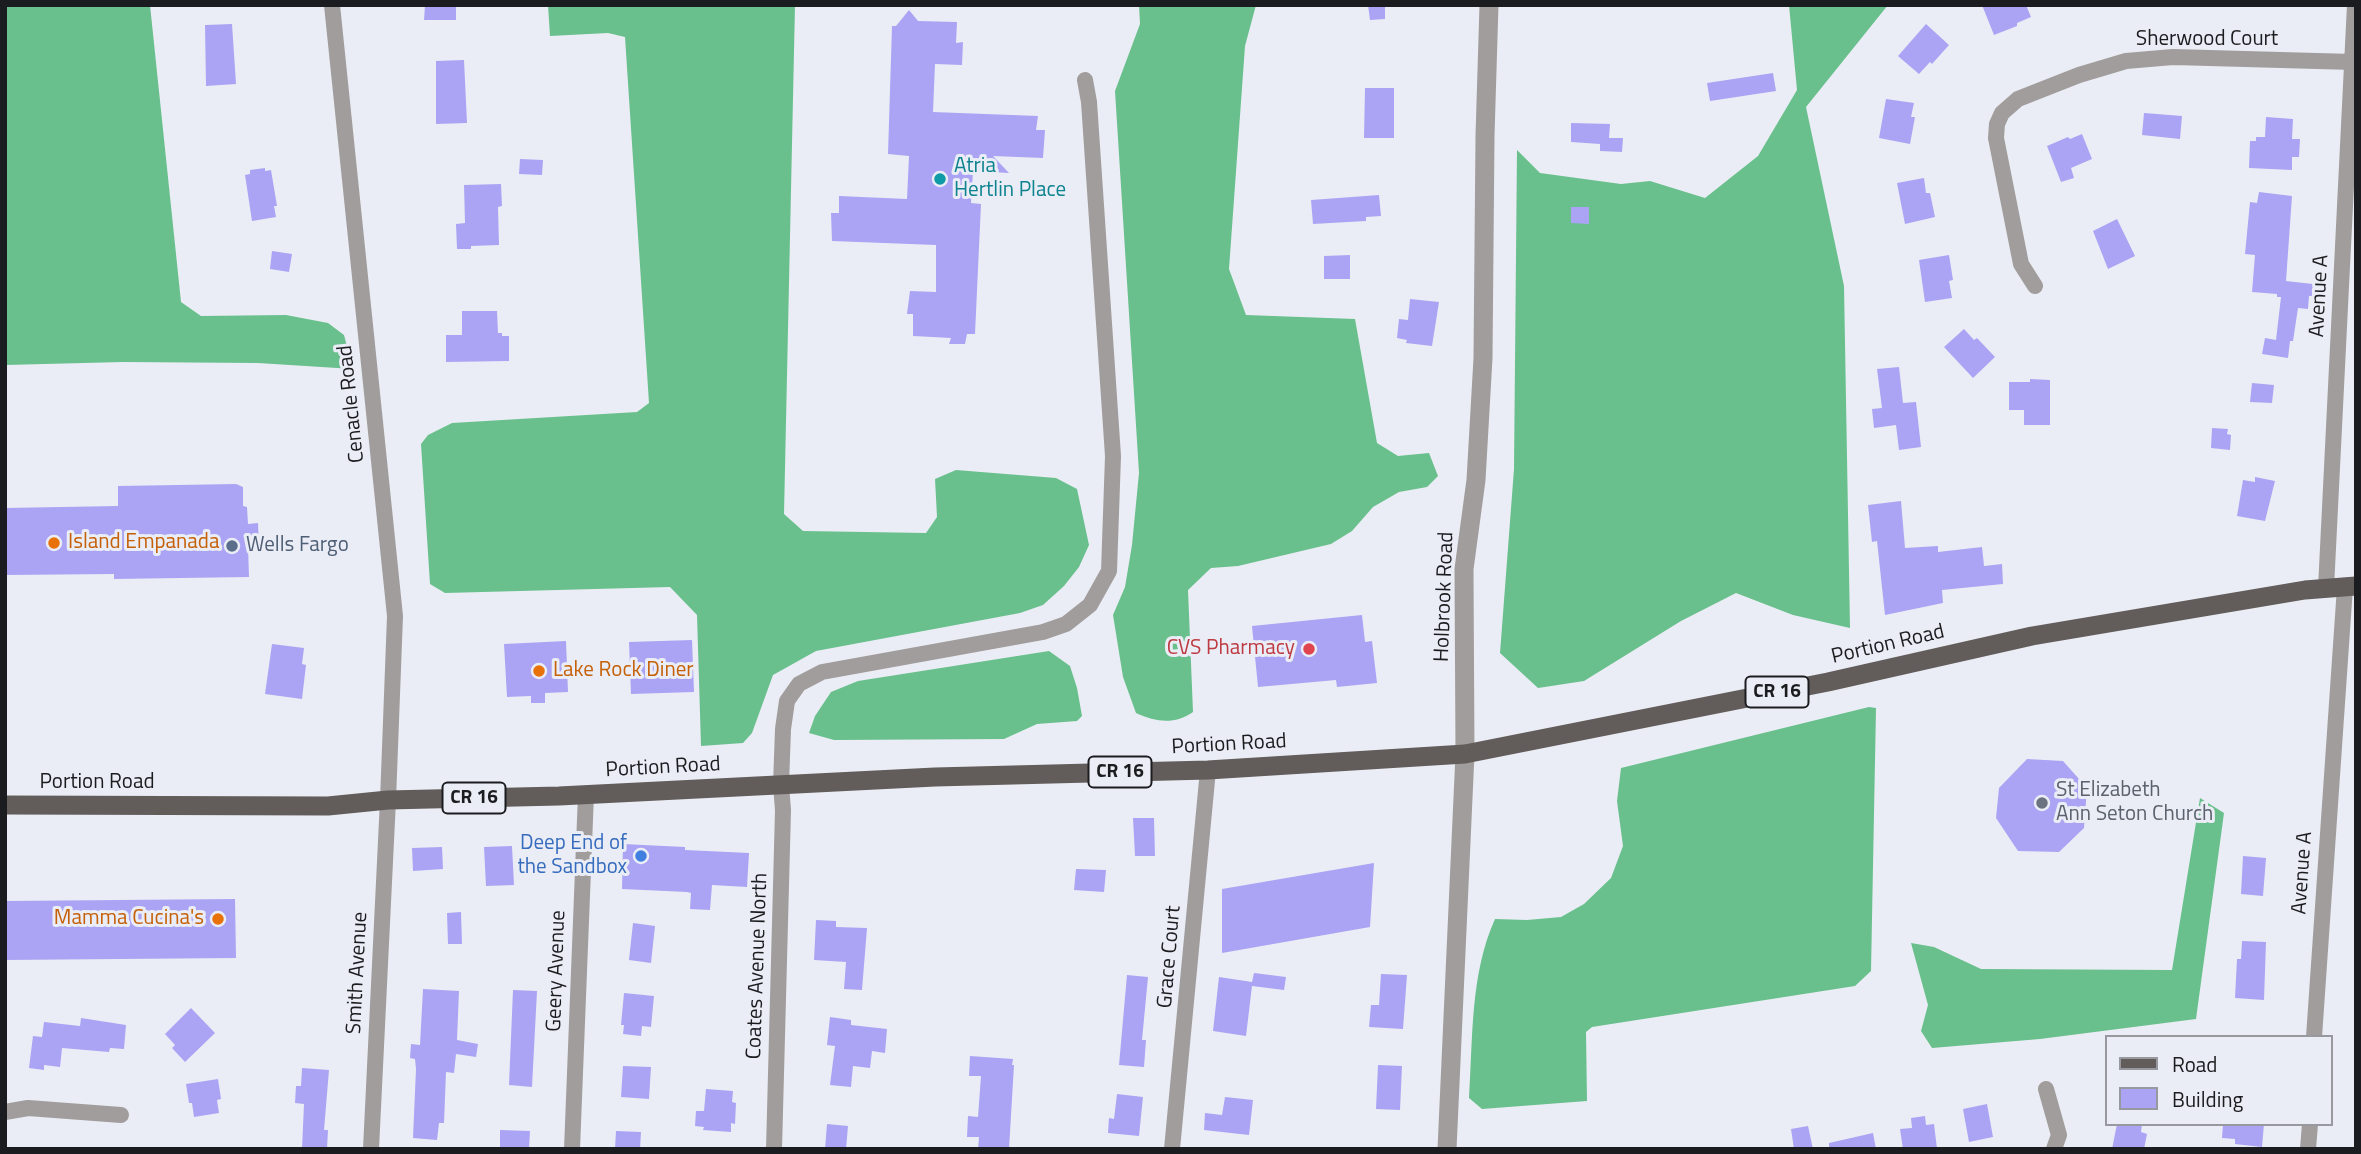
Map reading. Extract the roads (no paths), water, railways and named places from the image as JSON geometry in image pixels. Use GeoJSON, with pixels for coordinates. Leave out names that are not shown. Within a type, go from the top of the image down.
{"type":"FeatureCollection","features":[{"type":"Feature","properties":{"kind":"main road","name":"Portion Road"},"geometry":{"type":"LineString","coordinates":[[5,805],[328,806],[388,800],[586,794],[935,777],[1208,770],[1465,754],[1828,682],[2032,636],[2207,606],[2342,587]]}},
{"type":"Feature","properties":{"kind":"street","name":"Cenacle Road"},"geometry":{"type":"LineString","coordinates":[[332,5],[395,616],[388,800]]}},
{"type":"Feature","properties":{"kind":"street","name":"Holbrook Road"},"geometry":{"type":"LineString","coordinates":[[1447,1149],[1465,754],[1464,576],[1476,480],[1483,358],[1489,5]]}},
{"type":"Feature","properties":{"kind":"street","name":"Avenue A"},"geometry":{"type":"LineString","coordinates":[[2314,1035],[2342,587],[2355,5]]}},
{"type":"Feature","properties":{"kind":"street","name":"Sherwood Court"},"geometry":{"type":"LineString","coordinates":[[2035,286],[2021,264],[1996,138],[1997,124],[2002,113],[2018,99],[2079,75],[2126,61],[2173,57],[2353,62]]}},
{"type":"Feature","properties":{"kind":"street"},"geometry":{"type":"LineString","coordinates":[[781,785],[787,701],[799,684],[822,672],[1043,632],[1066,624],[1090,605],[1109,571],[1113,456],[1090,115],[1085,80]]}},
{"type":"Feature","properties":{"kind":"street","name":"Grace Court"},"geometry":{"type":"LineString","coordinates":[[1172,1149],[1208,770]]}},
{"type":"Feature","properties":{"kind":"street","name":"Coates Avenue North"},"geometry":{"type":"LineString","coordinates":[[774,1149],[783,810],[781,785]]}},
{"type":"Feature","properties":{"kind":"street","name":"Geery Avenue"},"geometry":{"type":"LineString","coordinates":[[572,1149],[586,794]]}},
{"type":"Feature","properties":{"kind":"street","name":"Smith Avenue"},"geometry":{"type":"LineString","coordinates":[[371,1149],[388,800]]}},
{"type":"Feature","properties":{"kind":"street"},"geometry":{"type":"LineString","coordinates":[[2046,1088],[2059,1135],[2054,1149]]}},
{"type":"Feature","properties":{"kind":"street"},"geometry":{"type":"LineString","coordinates":[[5,1112],[28,1108],[121,1115]]}},
{"type":"Feature","properties":{"kind":"street"},"geometry":{"type":"LineString","coordinates":[[2308,1149],[2309,1126]]}},
{"type":"Feature","properties":{"kind":"place","name":"Atria Hertlin Place"},"geometry":{"type":"Point","coordinates":[940,179]}},
{"type":"Feature","properties":{"kind":"place","name":"Island Empanada"},"geometry":{"type":"Point","coordinates":[54,543]}},
{"type":"Feature","properties":{"kind":"place","name":"Wells Fargo"},"geometry":{"type":"Point","coordinates":[232,546]}},
{"type":"Feature","properties":{"kind":"place","name":"CVS Pharmacy"},"geometry":{"type":"Point","coordinates":[1309,649]}},
{"type":"Feature","properties":{"kind":"place","name":"Lake Rock Diner"},"geometry":{"type":"Point","coordinates":[539,671]}},
{"type":"Feature","properties":{"kind":"place","name":"St Elizabeth Ann Seton Church"},"geometry":{"type":"Point","coordinates":[2042,803]}},
{"type":"Feature","properties":{"kind":"place","name":"Deep End of the Sandbox"},"geometry":{"type":"Point","coordinates":[641,856]}},
{"type":"Feature","properties":{"kind":"place","name":"Mamma Cucina's"},"geometry":{"type":"Point","coordinates":[218,919]}}]}
